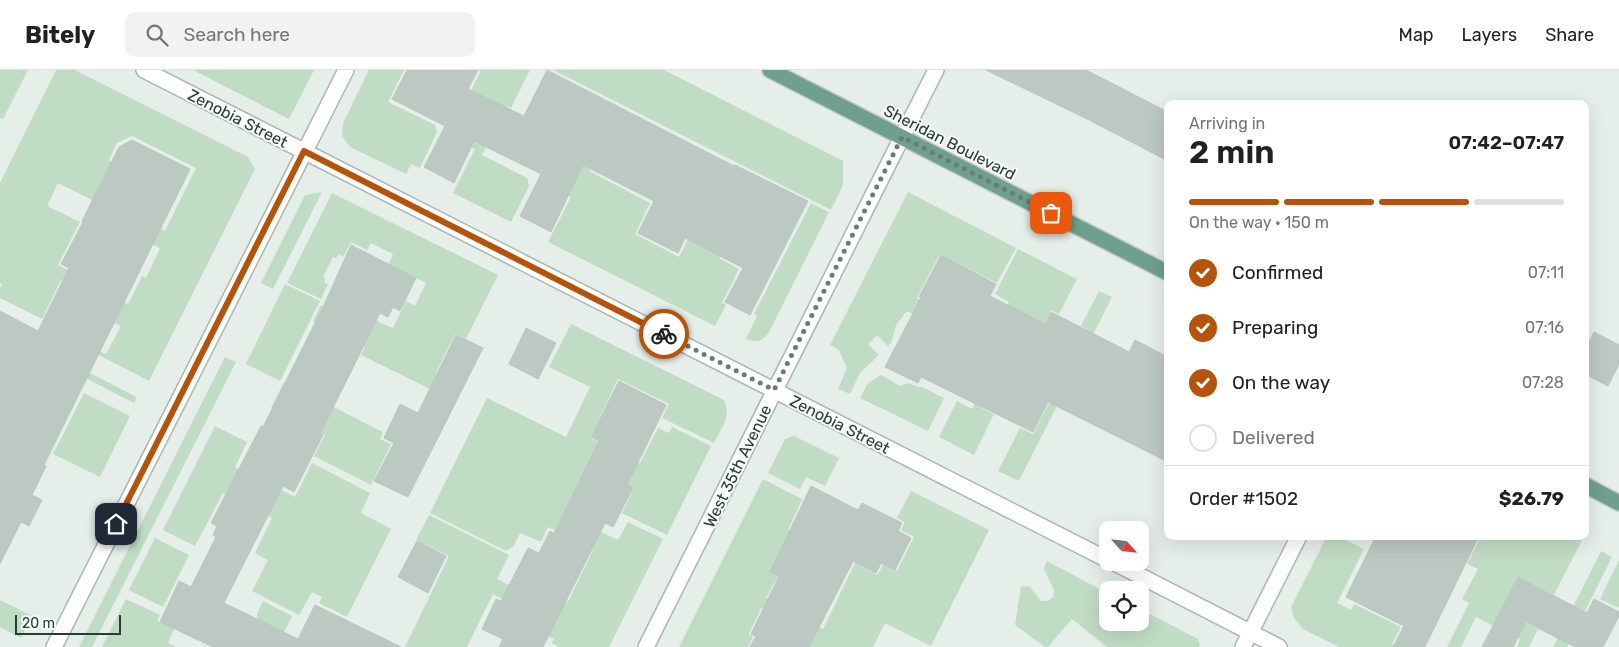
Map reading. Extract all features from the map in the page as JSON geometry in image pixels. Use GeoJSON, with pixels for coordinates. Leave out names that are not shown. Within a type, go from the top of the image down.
{"type":"FeatureCollection","features":[{"type":"Feature","properties":{"kind":"main road","name":"Sheridan Boulevard"},"geometry":{"type":"LineString","coordinates":[[770,70],[1164,271]]}},
{"type":"Feature","properties":{"kind":"main road"},"geometry":{"type":"LineString","coordinates":[[1589,487],[1619,503]]}},
{"type":"Feature","properties":{"kind":"street","name":"Zenobia Street"},"geometry":{"type":"LineString","coordinates":[[144,70],[1099,555]]}},
{"type":"Feature","properties":{"kind":"street"},"geometry":{"type":"LineString","coordinates":[[54,647],[346,70]]}},
{"type":"Feature","properties":{"kind":"street","name":"West 35th Avenue"},"geometry":{"type":"LineString","coordinates":[[646,647],[936,70]]}},
{"type":"Feature","properties":{"kind":"street"},"geometry":{"type":"LineString","coordinates":[[1243,647],[1297,540]]}},
{"type":"Feature","properties":{"kind":"street"},"geometry":{"type":"LineString","coordinates":[[1131,571],[1279,647]]}},
{"type":"Feature","properties":{"kind":"green space"},"geometry":{"type":"Polygon","coordinates":[[[0,70],[28,70],[3,119],[0,118],[0,70]]]}},
{"type":"Feature","properties":{"kind":"green space"},"geometry":{"type":"Polygon","coordinates":[[[56,70],[75,70],[248,157],[255,169],[149,381],[89,350],[90,347],[106,354],[121,326],[113,322],[117,299],[128,304],[142,276],[146,278],[160,248],[104,220],[103,200],[165,231],[196,168],[132,136],[117,143],[109,160],[116,164],[96,202],[58,183],[47,206],[80,222],[58,265],[114,293],[109,304],[61,280],[42,319],[0,298],[2,284],[0,283],[0,183],[56,70]]]}},
{"type":"Feature","properties":{"kind":"green space"},"geometry":{"type":"Polygon","coordinates":[[[193,70],[314,70],[289,119],[193,70]]]}},
{"type":"Feature","properties":{"kind":"green space"},"geometry":{"type":"Polygon","coordinates":[[[369,70],[404,70],[388,102],[435,125],[437,132],[420,168],[411,164],[406,174],[350,147],[342,136],[343,123],[369,70]]]}},
{"type":"Feature","properties":{"kind":"green space"},"geometry":{"type":"Polygon","coordinates":[[[481,70],[530,70],[511,108],[507,106],[482,155],[527,178],[529,186],[511,222],[453,193],[475,149],[443,132],[470,93],[481,70]]]}},
{"type":"Feature","properties":{"kind":"green space"},"geometry":{"type":"Polygon","coordinates":[[[553,70],[664,70],[843,161],[843,185],[831,210],[553,70]]]}},
{"type":"Feature","properties":{"kind":"green space"},"geometry":{"type":"Polygon","coordinates":[[[621,109],[589,171],[650,203],[635,234],[679,257],[727,163],[731,232],[719,258],[739,269],[722,303],[726,305],[715,326],[548,242],[571,197],[539,180],[621,109]]]}},
{"type":"Feature","properties":{"kind":"green space"},"geometry":{"type":"Polygon","coordinates":[[[322,192],[273,289],[261,283],[305,195],[322,192]]]}},
{"type":"Feature","properties":{"kind":"green space"},"geometry":{"type":"Polygon","coordinates":[[[908,192],[1016,248],[997,283],[940,254],[917,298],[973,327],[966,342],[907,311],[896,325],[892,341],[888,346],[877,335],[868,344],[879,355],[860,373],[850,394],[838,389],[847,368],[839,350],[830,345],[908,192]]]}},
{"type":"Feature","properties":{"kind":"green space"},"geometry":{"type":"Polygon","coordinates":[[[332,193],[498,275],[466,339],[455,334],[436,373],[443,377],[436,392],[361,355],[365,347],[313,321],[321,305],[370,329],[374,320],[393,328],[406,301],[415,306],[426,283],[389,264],[393,254],[371,243],[367,250],[351,242],[343,257],[339,254],[336,258],[333,257],[323,277],[326,279],[324,283],[328,284],[321,299],[287,283],[332,193]]]}},
{"type":"Feature","properties":{"kind":"green space"},"geometry":{"type":"Polygon","coordinates":[[[811,203],[829,212],[769,332],[759,341],[746,339],[757,316],[754,314],[811,203]]]}},
{"type":"Feature","properties":{"kind":"green space"},"geometry":{"type":"Polygon","coordinates":[[[1018,249],[1077,279],[1059,314],[1051,310],[1031,349],[1067,368],[1087,329],[1081,326],[1099,291],[1112,297],[1019,481],[998,471],[1020,428],[1033,434],[1054,394],[1001,366],[981,408],[994,414],[974,455],[939,437],[957,401],[972,409],[998,356],[994,330],[1009,302],[995,294],[1018,249]]]}},
{"type":"Feature","properties":{"kind":"green space"},"geometry":{"type":"Polygon","coordinates":[[[285,284],[320,301],[280,381],[246,364],[285,284]]]}},
{"type":"Feature","properties":{"kind":"green space"},"geometry":{"type":"Polygon","coordinates":[[[571,324],[724,400],[727,412],[726,417],[714,443],[662,418],[669,404],[618,379],[590,438],[640,463],[658,428],[669,433],[672,427],[711,446],[667,535],[622,513],[634,488],[587,465],[555,530],[548,527],[541,542],[520,533],[513,547],[506,551],[430,513],[487,398],[566,437],[590,387],[549,367],[571,324]]]}},
{"type":"Feature","properties":{"kind":"green space"},"geometry":{"type":"Polygon","coordinates":[[[225,357],[236,362],[92,647],[79,647],[225,357]]]}},
{"type":"Feature","properties":{"kind":"green space"},"geometry":{"type":"Polygon","coordinates":[[[21,362],[72,364],[137,397],[134,403],[87,379],[80,392],[21,362]]]}},
{"type":"Feature","properties":{"kind":"green space"},"geometry":{"type":"Polygon","coordinates":[[[881,375],[900,386],[908,383],[922,387],[944,398],[928,431],[860,398],[868,383],[881,375]]]}},
{"type":"Feature","properties":{"kind":"green space"},"geometry":{"type":"Polygon","coordinates":[[[284,382],[383,432],[380,439],[391,444],[371,485],[314,456],[325,435],[271,408],[284,382]]]}},
{"type":"Feature","properties":{"kind":"green space"},"geometry":{"type":"Polygon","coordinates":[[[84,393],[130,416],[100,477],[53,454],[84,393]]]}},
{"type":"Feature","properties":{"kind":"green space"},"geometry":{"type":"Polygon","coordinates":[[[215,426],[247,442],[235,467],[295,497],[312,463],[370,493],[361,513],[391,529],[347,617],[319,603],[322,597],[312,592],[299,615],[252,591],[268,560],[255,553],[272,518],[223,493],[195,546],[163,530],[215,426]]]}},
{"type":"Feature","properties":{"kind":"green space"},"geometry":{"type":"Polygon","coordinates":[[[794,436],[839,458],[825,486],[806,477],[800,489],[768,473],[785,439],[794,436]]]}},
{"type":"Feature","properties":{"kind":"green space"},"geometry":{"type":"Polygon","coordinates":[[[763,479],[802,499],[788,530],[853,562],[849,570],[802,547],[770,572],[778,576],[766,598],[813,621],[807,632],[761,608],[749,634],[753,637],[748,647],[679,647],[763,479]]]}},
{"type":"Feature","properties":{"kind":"green space"},"geometry":{"type":"Polygon","coordinates":[[[911,491],[989,530],[931,646],[885,623],[873,647],[808,647],[815,625],[823,629],[855,563],[878,575],[883,564],[897,571],[914,537],[901,530],[905,522],[897,518],[911,491]]]}},
{"type":"Feature","properties":{"kind":"green space"},"geometry":{"type":"Polygon","coordinates":[[[429,515],[509,555],[497,579],[558,609],[563,600],[568,602],[593,550],[557,532],[591,527],[618,540],[628,522],[663,539],[609,647],[559,647],[552,643],[554,639],[548,636],[553,624],[493,594],[467,647],[405,647],[449,556],[416,540],[429,515]]]}},
{"type":"Feature","properties":{"kind":"green space"},"geometry":{"type":"Polygon","coordinates":[[[155,538],[189,555],[163,607],[129,590],[155,538]]]}},
{"type":"Feature","properties":{"kind":"green space"},"geometry":{"type":"Polygon","coordinates":[[[1325,540],[1346,540],[1364,549],[1337,603],[1351,610],[1354,604],[1401,627],[1392,644],[1397,647],[1339,647],[1303,629],[1294,618],[1291,607],[1325,540]]]}},
{"type":"Feature","properties":{"kind":"green space"},"geometry":{"type":"Polygon","coordinates":[[[1479,540],[1582,540],[1554,595],[1518,577],[1501,610],[1538,629],[1529,647],[1517,647],[1520,639],[1476,617],[1461,647],[1447,647],[1469,603],[1462,599],[1478,569],[1467,564],[1479,540]]]}},
{"type":"Feature","properties":{"kind":"green space"},"geometry":{"type":"Polygon","coordinates":[[[1601,551],[1612,557],[1567,647],[1553,647],[1601,551]]]}},
{"type":"Feature","properties":{"kind":"green space"},"geometry":{"type":"Polygon","coordinates":[[[1619,560],[1619,608],[1600,599],[1619,560]]]}},
{"type":"Feature","properties":{"kind":"green space"},"geometry":{"type":"Polygon","coordinates":[[[1047,561],[1099,589],[1099,631],[1149,631],[1149,614],[1198,639],[1200,645],[1199,647],[1107,647],[1072,619],[1048,647],[1045,647],[1015,625],[1021,587],[1029,586],[1041,601],[1048,601],[1053,597],[1054,590],[1044,569],[1047,561]]]}},
{"type":"Feature","properties":{"kind":"green space"},"geometry":{"type":"Polygon","coordinates":[[[126,599],[160,615],[157,621],[174,629],[168,643],[176,647],[102,647],[126,599]]]}},
{"type":"Feature","properties":{"kind":"green space"},"geometry":{"type":"Polygon","coordinates":[[[0,600],[32,616],[21,638],[0,627],[0,600]]]}},
{"type":"Feature","properties":{"kind":"green space"},"geometry":{"type":"Polygon","coordinates":[[[263,601],[292,616],[277,647],[257,647],[257,614],[263,601]]]}},
{"type":"Feature","properties":{"kind":"building"},"geometry":{"type":"Polygon","coordinates":[[[407,70],[478,70],[468,89],[524,116],[547,70],[734,166],[808,201],[750,315],[725,302],[743,268],[685,238],[678,253],[638,233],[654,201],[583,165],[551,232],[520,216],[541,174],[474,141],[454,183],[424,167],[445,126],[392,99],[407,70]]]}},
{"type":"Feature","properties":{"kind":"building"},"geometry":{"type":"Polygon","coordinates":[[[986,70],[1086,70],[1164,110],[1164,159],[986,70]]]}},
{"type":"Feature","properties":{"kind":"building"},"geometry":{"type":"Polygon","coordinates":[[[132,140],[190,169],[44,465],[46,466],[32,495],[42,500],[29,526],[21,522],[0,564],[0,311],[38,331],[69,268],[61,264],[82,221],[119,147],[132,140]]]}},
{"type":"Feature","properties":{"kind":"building"},"geometry":{"type":"Polygon","coordinates":[[[351,245],[416,278],[400,311],[393,307],[388,317],[380,313],[320,434],[323,435],[294,492],[283,486],[224,603],[298,639],[315,605],[401,647],[213,647],[160,622],[179,581],[191,587],[216,537],[213,535],[217,526],[211,523],[261,426],[263,427],[324,305],[351,245]]]}},
{"type":"Feature","properties":{"kind":"building"},"geometry":{"type":"Polygon","coordinates":[[[941,255],[996,284],[990,296],[1045,324],[1051,312],[1129,352],[1135,340],[1164,355],[1164,460],[1048,402],[1033,432],[921,377],[918,383],[885,367],[921,298],[919,297],[941,255]]]}},
{"type":"Feature","properties":{"kind":"building"},"geometry":{"type":"Polygon","coordinates":[[[526,328],[556,343],[538,379],[509,364],[526,328]]]}},
{"type":"Feature","properties":{"kind":"building"},"geometry":{"type":"Polygon","coordinates":[[[1594,332],[1619,345],[1619,364],[1608,386],[1589,376],[1589,342],[1594,332]]]}},
{"type":"Feature","properties":{"kind":"building"},"geometry":{"type":"Polygon","coordinates":[[[456,335],[483,348],[408,497],[374,481],[394,443],[384,438],[400,404],[418,413],[456,335]]]}},
{"type":"Feature","properties":{"kind":"building"},"geometry":{"type":"Polygon","coordinates":[[[619,381],[666,405],[627,485],[633,488],[613,527],[605,523],[543,647],[499,647],[503,639],[482,629],[496,599],[501,601],[528,548],[539,553],[550,531],[554,533],[599,441],[591,437],[619,381]]]}},
{"type":"Feature","properties":{"kind":"building"},"geometry":{"type":"Polygon","coordinates":[[[811,486],[858,510],[862,503],[902,523],[898,531],[911,538],[895,570],[881,563],[876,573],[853,561],[809,647],[750,647],[756,636],[751,634],[779,576],[770,572],[811,486]]]}},
{"type":"Feature","properties":{"kind":"building"},"geometry":{"type":"Polygon","coordinates":[[[1374,540],[1477,540],[1425,647],[1393,647],[1404,626],[1346,597],[1374,540]]]}},
{"type":"Feature","properties":{"kind":"building"},"geometry":{"type":"Polygon","coordinates":[[[417,541],[446,556],[428,593],[398,577],[417,541]]]}},
{"type":"Feature","properties":{"kind":"building"},"geometry":{"type":"Polygon","coordinates":[[[1518,577],[1587,613],[1594,599],[1619,612],[1619,616],[1603,647],[1575,647],[1526,622],[1513,647],[1482,647],[1518,577]]]}},
{"type":"Feature","properties":{"kind":"way so far"},"geometry":{"type":"LineString","coordinates":[[664,334],[774,390],[902,137],[1051,213]]}},
{"type":"Feature","properties":{"kind":"route"},"geometry":{"type":"LineString","coordinates":[[116,524],[304,151],[664,334]]}}]}
